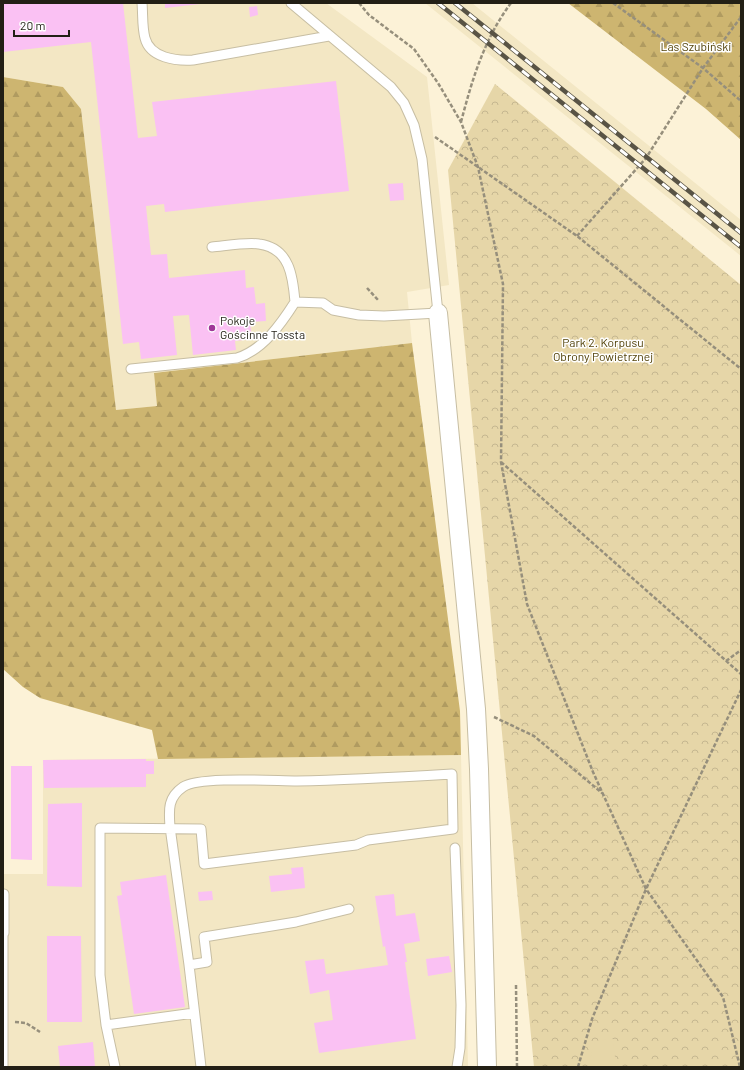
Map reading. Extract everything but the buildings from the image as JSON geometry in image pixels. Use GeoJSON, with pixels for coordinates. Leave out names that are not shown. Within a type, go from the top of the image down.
{"type":"FeatureCollection","features":[{"type":"Feature","properties":{"kind":"street"},"geometry":{"type":"LineString","coordinates":[[438,313],[476,709],[487,1067]]}},
{"type":"Feature","properties":{"kind":"lane"},"geometry":{"type":"LineString","coordinates":[[142,3],[145,38],[149,47],[170,60],[193,60],[329,36]]}},
{"type":"Feature","properties":{"kind":"lane"},"geometry":{"type":"LineString","coordinates":[[292,3],[329,36],[391,87],[404,103],[414,125],[422,159],[438,313],[384,316],[359,315],[333,310],[323,303],[295,302]]}},
{"type":"Feature","properties":{"kind":"lane"},"geometry":{"type":"LineString","coordinates":[[131,369],[237,358],[248,355],[265,341],[286,316],[295,302],[293,281],[289,264],[282,255],[259,244],[212,247]]}},
{"type":"Feature","properties":{"kind":"lane"},"geometry":{"type":"LineString","coordinates":[[115,1067],[106,1025],[100,975],[100,828],[170,828],[201,829],[204,864],[356,845],[368,840],[453,829],[452,774],[304,780],[203,781],[184,786],[174,795],[169,805],[170,828],[189,965],[201,1067]]}},
{"type":"Feature","properties":{"kind":"lane"},"geometry":{"type":"LineString","coordinates":[[455,848],[461,1005],[458,1067]]}},
{"type":"Feature","properties":{"kind":"lane"},"geometry":{"type":"LineString","coordinates":[[3,1066],[4,894]]}},
{"type":"Feature","properties":{"kind":"lane"},"geometry":{"type":"LineString","coordinates":[[189,965],[207,962],[204,937],[296,922],[349,909]]}},
{"type":"Feature","properties":{"kind":"lane"},"geometry":{"type":"LineString","coordinates":[[106,1025],[194,1013]]}},
{"type":"Feature","properties":{"kind":"path"},"geometry":{"type":"LineString","coordinates":[[359,3],[369,15],[414,49],[438,83],[461,122],[478,167],[503,284],[500,462],[527,604],[604,795],[646,889],[723,996],[740,1067]]}},
{"type":"Feature","properties":{"kind":"path"},"geometry":{"type":"LineString","coordinates":[[461,122],[480,58],[502,15],[511,3]]}},
{"type":"Feature","properties":{"kind":"path"},"geometry":{"type":"LineString","coordinates":[[613,3],[704,68],[741,101]]}},
{"type":"Feature","properties":{"kind":"path"},"geometry":{"type":"LineString","coordinates":[[577,236],[646,158],[704,68],[741,17]]}},
{"type":"Feature","properties":{"kind":"path"},"geometry":{"type":"LineString","coordinates":[[435,137],[577,236],[741,369]]}},
{"type":"Feature","properties":{"kind":"path"},"geometry":{"type":"LineString","coordinates":[[500,462],[741,674]]}},
{"type":"Feature","properties":{"kind":"path"},"geometry":{"type":"LineString","coordinates":[[726,661],[741,650]]}},
{"type":"Feature","properties":{"kind":"path"},"geometry":{"type":"LineString","coordinates":[[578,1067],[592,1019],[646,889],[741,690]]}},
{"type":"Feature","properties":{"kind":"path"},"geometry":{"type":"LineString","coordinates":[[476,709],[534,736],[604,795]]}},
{"type":"Feature","properties":{"kind":"path"},"geometry":{"type":"LineString","coordinates":[[516,985],[517,1067]]}},
{"type":"Feature","properties":{"kind":"path"},"geometry":{"type":"LineString","coordinates":[[3,1013],[12,1022],[26,1022],[40,1032]]}},
{"type":"Feature","properties":{"kind":"shaded area"},"geometry":{"type":"Polygon","coordinates":[[[3,3],[326,3],[427,77],[449,285],[407,292],[412,343],[154,373],[157,406],[116,410],[81,109],[63,87],[3,77],[3,3]]]}},
{"type":"Feature","properties":{"kind":"shaded area"},"geometry":{"type":"Polygon","coordinates":[[[425,3],[472,3],[741,220],[741,256],[425,3]]]}},
{"type":"Feature","properties":{"kind":"shaded area"},"geometry":{"type":"Polygon","coordinates":[[[461,755],[468,1067],[3,1067],[3,874],[43,874],[43,760],[461,755]]]}},
{"type":"Feature","properties":{"kind":"green space","name":"Las Szubiński"},"geometry":{"type":"Polygon","coordinates":[[[568,3],[741,3],[741,140],[706,109],[568,3]]]}},
{"type":"Feature","properties":{"kind":"green space"},"geometry":{"type":"Polygon","coordinates":[[[3,77],[63,87],[81,109],[116,410],[157,406],[154,373],[412,343],[460,711],[461,755],[158,759],[152,730],[40,698],[23,687],[3,669],[3,77]]]}},
{"type":"Feature","properties":{"kind":"green space","name":"Park 2. Korpusu Obrony Powietrznej"},"geometry":{"type":"Polygon","coordinates":[[[495,84],[741,285],[741,1067],[534,1067],[448,170],[495,84]]]}},
{"type":"Feature","properties":{"kind":"green space"},"geometry":{"type":"Polygon","coordinates":[[[613,1039],[616,1067],[588,1067],[595,1041],[613,1039]]]}},
{"type":"Feature","properties":{"kind":"railway"},"geometry":{"type":"LineString","coordinates":[[438,3],[741,247]]}},
{"type":"Feature","properties":{"kind":"railway"},"geometry":{"type":"LineString","coordinates":[[455,3],[741,233]]}},
{"type":"Feature","properties":{"kind":"place","name":"Pokoje Gościnne Tossta"},"geometry":{"type":"Point","coordinates":[212,328]}}]}
